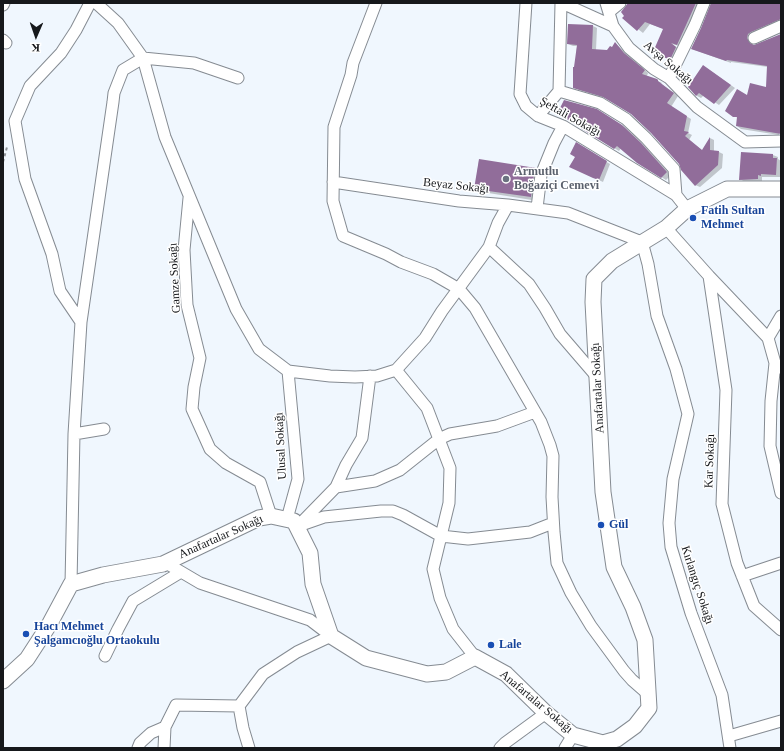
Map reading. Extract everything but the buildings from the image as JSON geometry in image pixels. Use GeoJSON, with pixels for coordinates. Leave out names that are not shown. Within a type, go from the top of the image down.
{"type":"FeatureCollection","features":[{"type":"Feature","properties":{"kind":"main road","name":"Anafartalar Sokağı"},"geometry":{"type":"LineString","coordinates":[[475,657],[506,674],[546,713],[573,735],[603,743],[613,744],[635,726],[649,708],[645,640],[633,607],[614,567],[603,492],[593,302],[594,279],[612,261],[666,228],[687,209],[727,189],[781,189]]}},
{"type":"Feature","properties":{"kind":"main road","name":"Anafartalar Sokağı"},"geometry":{"type":"LineString","coordinates":[[71,584],[103,575],[166,563],[259,518],[271,516],[292,523]]}},
{"type":"Feature","properties":{"kind":"main road"},"geometry":{"type":"LineString","coordinates":[[292,523],[310,553],[313,584],[331,636],[366,658],[427,674],[446,672],[475,657]]}},
{"type":"Feature","properties":{"kind":"main road"},"geometry":{"type":"LineString","coordinates":[[3,681],[27,659],[49,625],[71,584]]}},
{"type":"Feature","properties":{"kind":"street"},"geometry":{"type":"LineString","coordinates":[[81,322],[60,291],[52,254],[25,179],[15,121],[30,86],[61,53],[76,30],[90,3]]}},
{"type":"Feature","properties":{"kind":"street"},"geometry":{"type":"LineString","coordinates":[[96,3],[118,24],[143,58],[165,137],[236,309],[259,349],[288,371],[330,376],[377,376],[396,370],[425,338],[442,311],[489,247],[498,223],[508,204]]}},
{"type":"Feature","properties":{"kind":"street"},"geometry":{"type":"LineString","coordinates":[[376,3],[353,63],[351,75],[334,127],[332,201],[343,236],[401,262],[433,274],[459,289],[475,308],[541,422],[550,445],[553,456],[553,523],[557,563],[570,593],[591,626],[624,671],[648,694]]}},
{"type":"Feature","properties":{"kind":"street","name":"Şeftali Sokağı"},"geometry":{"type":"LineString","coordinates":[[526,3],[520,94],[526,106],[538,116],[563,126],[676,195],[687,209]]}},
{"type":"Feature","properties":{"kind":"street"},"geometry":{"type":"LineString","coordinates":[[538,116],[559,91],[562,3]]}},
{"type":"Feature","properties":{"kind":"street","name":"Avşa Sokağı"},"geometry":{"type":"LineString","coordinates":[[562,3],[613,26],[630,48],[654,69],[668,78],[697,107],[745,142],[781,141]]}},
{"type":"Feature","properties":{"kind":"street"},"geometry":{"type":"LineString","coordinates":[[613,26],[608,8],[620,3]]}},
{"type":"Feature","properties":{"kind":"street"},"geometry":{"type":"LineString","coordinates":[[668,78],[695,25],[704,3]]}},
{"type":"Feature","properties":{"kind":"street"},"geometry":{"type":"LineString","coordinates":[[754,38],[781,26]]}},
{"type":"Feature","properties":{"kind":"street"},"geometry":{"type":"LineString","coordinates":[[71,584],[74,434],[81,322],[114,94],[123,70],[143,58],[194,62],[238,78]]}},
{"type":"Feature","properties":{"kind":"street"},"geometry":{"type":"LineString","coordinates":[[559,91],[600,103],[626,119],[646,138],[674,169],[676,195]]}},
{"type":"Feature","properties":{"kind":"street"},"geometry":{"type":"LineString","coordinates":[[537,208],[541,175],[554,143],[563,126]]}},
{"type":"Feature","properties":{"kind":"street","name":"Beyaz Sokağı"},"geometry":{"type":"LineString","coordinates":[[333,182],[459,201],[508,204],[568,213],[642,242]]}},
{"type":"Feature","properties":{"kind":"street","name":"Gamze Sokağı"},"geometry":{"type":"LineString","coordinates":[[190,196],[184,250],[187,305],[200,358],[194,387],[192,409],[210,449],[226,463],[260,482],[271,516]]}},
{"type":"Feature","properties":{"kind":"street"},"geometry":{"type":"LineString","coordinates":[[666,228],[768,338],[778,365],[771,401],[770,446],[781,493]]}},
{"type":"Feature","properties":{"kind":"street","name":"Kırlangıç Sokağı"},"geometry":{"type":"LineString","coordinates":[[642,242],[648,264],[657,316],[676,369],[688,414],[673,479],[669,523],[671,547],[691,613],[722,695],[730,748]]}},
{"type":"Feature","properties":{"kind":"street"},"geometry":{"type":"LineString","coordinates":[[489,247],[529,284],[560,334],[597,377]]}},
{"type":"Feature","properties":{"kind":"street","name":"Kar Sokağı"},"geometry":{"type":"LineString","coordinates":[[710,276],[726,390],[722,504],[737,563],[754,606],[781,630]]}},
{"type":"Feature","properties":{"kind":"street"},"geometry":{"type":"LineString","coordinates":[[768,338],[781,316]]}},
{"type":"Feature","properties":{"kind":"street"},"geometry":{"type":"LineString","coordinates":[[396,370],[427,408],[450,468],[449,503],[434,569],[440,598],[453,629],[475,657]]}},
{"type":"Feature","properties":{"kind":"street","name":"Ulusal Sokağı"},"geometry":{"type":"LineString","coordinates":[[288,371],[298,479],[292,523]]}},
{"type":"Feature","properties":{"kind":"street"},"geometry":{"type":"LineString","coordinates":[[292,523],[336,487],[346,465],[362,438],[370,376]]}},
{"type":"Feature","properties":{"kind":"street"},"geometry":{"type":"LineString","coordinates":[[336,487],[375,481],[400,470],[439,439],[450,434],[498,426],[535,412]]}},
{"type":"Feature","properties":{"kind":"street"},"geometry":{"type":"LineString","coordinates":[[74,434],[104,429]]}},
{"type":"Feature","properties":{"kind":"street"},"geometry":{"type":"LineString","coordinates":[[292,523],[324,517],[380,511],[393,512],[403,515],[441,536],[468,539],[530,532],[553,523]]}},
{"type":"Feature","properties":{"kind":"street"},"geometry":{"type":"LineString","coordinates":[[166,563],[200,583],[310,620],[331,636],[297,652],[263,674],[239,706],[243,728],[249,748]]}},
{"type":"Feature","properties":{"kind":"street"},"geometry":{"type":"LineString","coordinates":[[742,576],[781,563]]}},
{"type":"Feature","properties":{"kind":"street"},"geometry":{"type":"LineString","coordinates":[[106,656],[133,601],[181,572]]}},
{"type":"Feature","properties":{"kind":"street"},"geometry":{"type":"LineString","coordinates":[[164,748],[164,727],[176,705],[239,706]]}},
{"type":"Feature","properties":{"kind":"street"},"geometry":{"type":"LineString","coordinates":[[500,748],[546,713]]}},
{"type":"Feature","properties":{"kind":"street"},"geometry":{"type":"LineString","coordinates":[[729,736],[781,721]]}},
{"type":"Feature","properties":{"kind":"street"},"geometry":{"type":"LineString","coordinates":[[138,748],[140,743],[151,733],[164,727]]}},
{"type":"Feature","properties":{"kind":"street"},"geometry":{"type":"LineString","coordinates":[[566,748],[573,735]]}},
{"type":"Feature","properties":{"kind":"place","name":"Armutlu Boğaziçi Cemevi"},"geometry":{"type":"Point","coordinates":[506,179]}},
{"type":"Feature","properties":{"kind":"place","name":"Fatih Sultan Mehmet"},"geometry":{"type":"Point","coordinates":[693,218]}},
{"type":"Feature","properties":{"kind":"place","name":"Gül"},"geometry":{"type":"Point","coordinates":[601,525]}},
{"type":"Feature","properties":{"kind":"place","name":"Hacı Mehmet Şalgamcıoğlu Ortaokulu"},"geometry":{"type":"Point","coordinates":[26,634]}},
{"type":"Feature","properties":{"kind":"place","name":"Lale"},"geometry":{"type":"Point","coordinates":[491,645]}}]}
